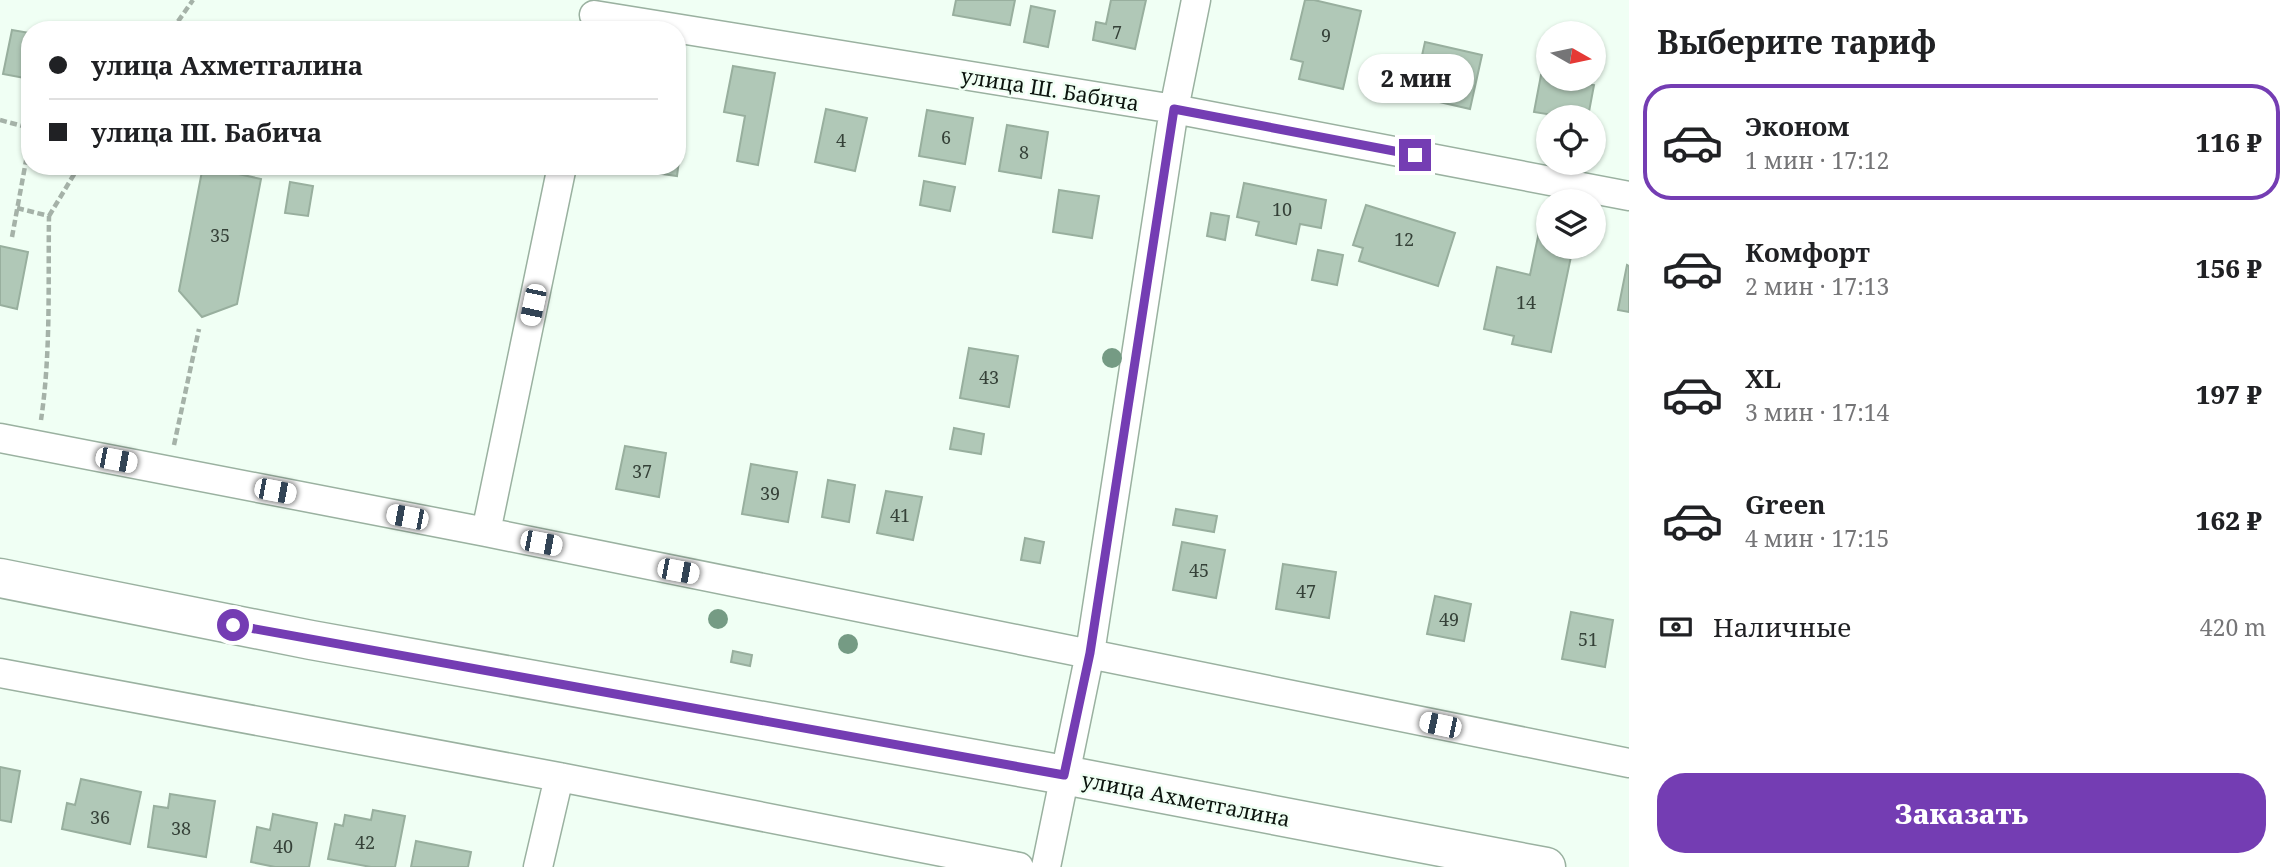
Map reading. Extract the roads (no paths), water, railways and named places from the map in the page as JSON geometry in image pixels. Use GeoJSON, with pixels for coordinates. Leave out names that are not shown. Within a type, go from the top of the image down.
{"type":"FeatureCollection","features":[{"type":"Feature","properties":{"kind":"main road","name":"улица Ахметгалина"},"geometry":{"type":"LineString","coordinates":[[0,578],[311,640],[1064,775],[1546,867]]}},
{"type":"Feature","properties":{"kind":"street"},"geometry":{"type":"LineString","coordinates":[[1046,867],[1090,653],[1174,109],[1196,0]]}},
{"type":"Feature","properties":{"kind":"street","name":"улица Ш. Бабича"},"geometry":{"type":"LineString","coordinates":[[594,15],[631,21]]}},
{"type":"Feature","properties":{"kind":"street","name":"улица Ш. Бабича"},"geometry":{"type":"LineString","coordinates":[[686,30],[1174,109],[1629,196]]}},
{"type":"Feature","properties":{"kind":"street"},"geometry":{"type":"LineString","coordinates":[[486,532],[560,175]]}},
{"type":"Feature","properties":{"kind":"street"},"geometry":{"type":"LineString","coordinates":[[0,438],[486,532],[1629,763]]}},
{"type":"Feature","properties":{"kind":"street"},"geometry":{"type":"LineString","coordinates":[[0,673],[559,777],[1019,867]]}},
{"type":"Feature","properties":{"kind":"street"},"geometry":{"type":"LineString","coordinates":[[538,867],[559,777]]}}]}
